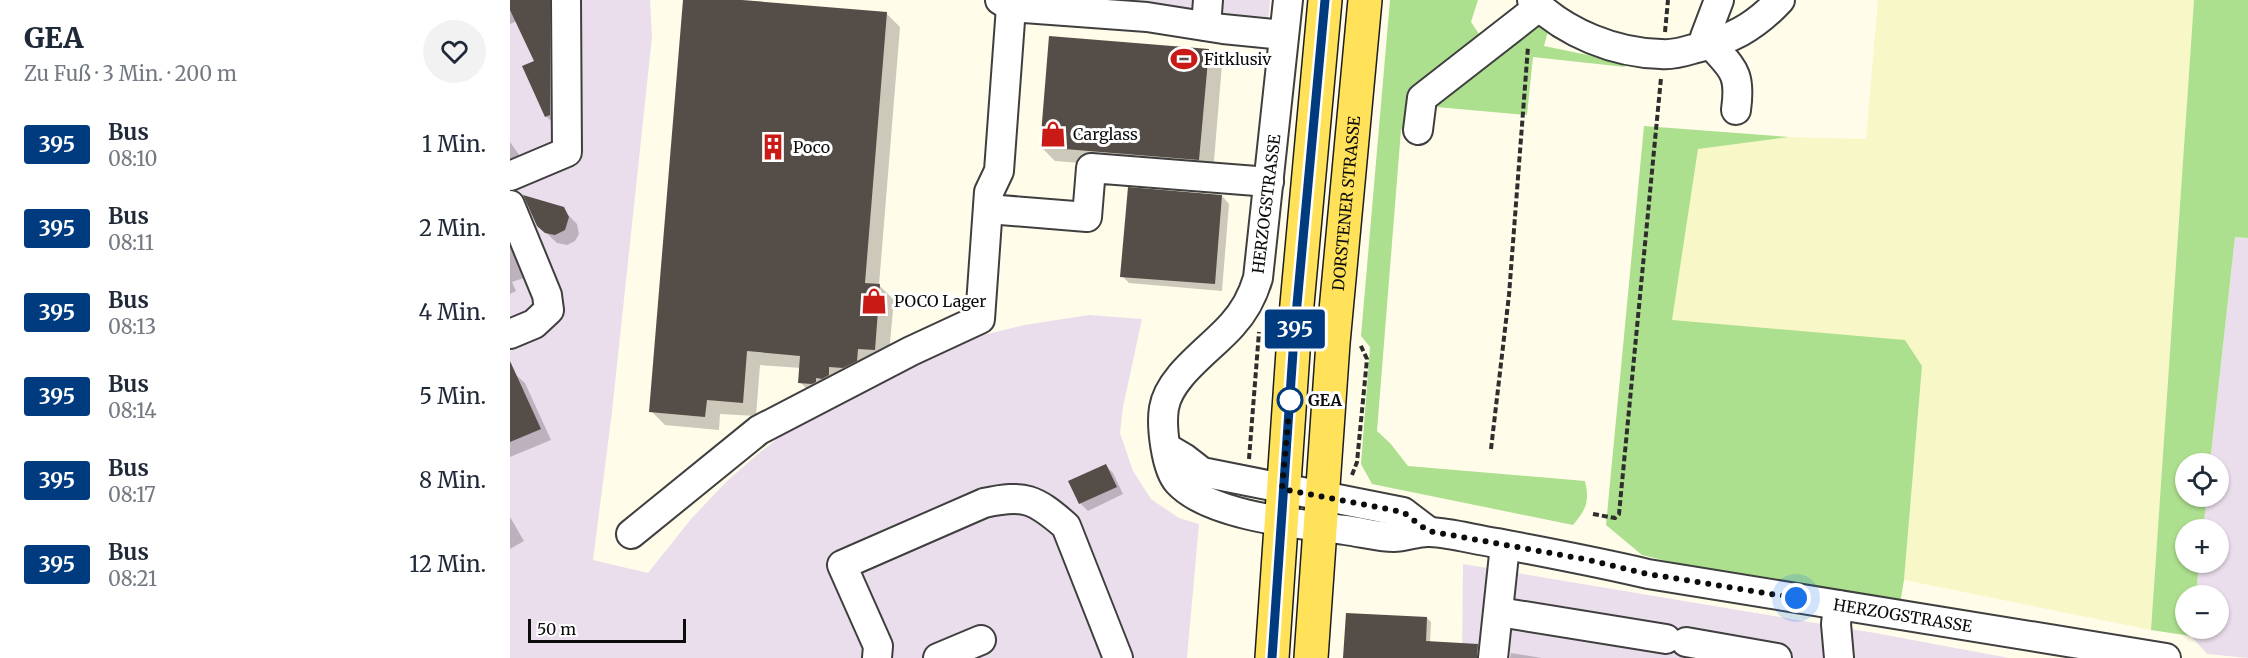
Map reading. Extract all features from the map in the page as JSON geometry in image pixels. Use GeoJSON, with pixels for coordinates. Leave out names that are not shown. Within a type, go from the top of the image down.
{"type":"FeatureCollection","features":[{"type":"Feature","properties":{"kind":"main road"},"geometry":{"type":"LineString","coordinates":[[1272,658],[1282,489],[1324,0]]}},
{"type":"Feature","properties":{"kind":"main road","name":"DORSTENER STRASSE"},"geometry":{"type":"LineString","coordinates":[[1311,658],[1333,343],[1365,0]]}},
{"type":"Feature","properties":{"kind":"street"},"geometry":{"type":"LineString","coordinates":[[510,176],[567,152],[566,0]]}},
{"type":"Feature","properties":{"kind":"street","name":"HERZOGSTRASSE"},"geometry":{"type":"LineString","coordinates":[[1288,0],[1258,278],[1248,301],[1233,324],[1178,379],[1166,398],[1164,422],[1169,470],[1177,481],[1193,495],[1280,522],[1322,512],[1403,512],[1428,531],[1589,560],[1648,574],[2166,658]]}},
{"type":"Feature","properties":{"kind":"street"},"geometry":{"type":"LineString","coordinates":[[1719,0],[1705,37],[1733,68],[1739,88],[1736,110]]}},
{"type":"Feature","properties":{"kind":"street"},"geometry":{"type":"LineString","coordinates":[[1418,130],[1422,98],[1533,6],[1564,26],[1599,42],[1638,52],[1663,55],[1728,40],[1749,27],[1780,0]]}},
{"type":"Feature","properties":{"kind":"street"},"geometry":{"type":"LineString","coordinates":[[631,534],[759,430],[911,351],[980,319],[988,192],[999,171],[1005,3],[1147,17],[1207,13],[1284,35]]}},
{"type":"Feature","properties":{"kind":"street"},"geometry":{"type":"LineString","coordinates":[[988,209],[1087,217],[1091,168],[1269,182]]}},
{"type":"Feature","properties":{"kind":"street"},"geometry":{"type":"LineString","coordinates":[[510,205],[547,295],[549,310],[534,324],[510,334]]}},
{"type":"Feature","properties":{"kind":"street","name":"HERZOGSTRASSE"},"geometry":{"type":"LineString","coordinates":[[1167,448],[1202,472],[1282,489],[1322,512]]}},
{"type":"Feature","properties":{"kind":"street"},"geometry":{"type":"LineString","coordinates":[[877,658],[878,646],[842,565],[984,503],[1009,498],[1031,500],[1049,511],[1066,526],[1118,658]]}},
{"type":"Feature","properties":{"kind":"street"},"geometry":{"type":"LineString","coordinates":[[1492,658],[1505,545]]}},
{"type":"Feature","properties":{"kind":"street"},"geometry":{"type":"LineString","coordinates":[[1838,605],[1836,624],[1839,658]]}},
{"type":"Feature","properties":{"kind":"street"},"geometry":{"type":"LineString","coordinates":[[1499,612],[1777,658]]}},
{"type":"Feature","properties":{"kind":"street"},"geometry":{"type":"LineString","coordinates":[[938,658],[981,640]]}},
{"type":"Feature","properties":{"kind":"path"},"geometry":{"type":"LineString","coordinates":[[1593,514],[1615,518],[1619,514],[1668,0]]}},
{"type":"Feature","properties":{"kind":"path"},"geometry":{"type":"LineString","coordinates":[[1491,449],[1509,294],[1533,6]]}},
{"type":"Feature","properties":{"kind":"path"},"geometry":{"type":"LineString","coordinates":[[1248,301],[1260,322],[1248,462]]}},
{"type":"Feature","properties":{"kind":"path"},"geometry":{"type":"LineString","coordinates":[[1356,396],[1363,397]]}},
{"type":"Feature","properties":{"kind":"path"},"geometry":{"type":"LineString","coordinates":[[1250,446],[1256,447]]}},
{"type":"Feature","properties":{"kind":"shaded area"},"geometry":{"type":"Polygon","coordinates":[[[510,0],[650,0],[652,37],[612,412],[593,560],[648,573],[691,519],[726,482],[759,453],[800,421],[879,376],[972,338],[1024,325],[1089,315],[1142,319],[1123,407],[1120,433],[1133,471],[1151,499],[1179,518],[1199,524],[1187,658],[510,658],[510,0]]]}},
{"type":"Feature","properties":{"kind":"shaded area"},"geometry":{"type":"Polygon","coordinates":[[[1064,0],[1270,0],[1268,22],[1064,0]]]}},
{"type":"Feature","properties":{"kind":"shaded area"},"geometry":{"type":"Polygon","coordinates":[[[2235,237],[2248,238],[2248,658],[2207,654],[2194,639],[2229,639],[2229,585],[2197,585],[2198,573],[2229,573],[2229,519],[2204,519],[2206,507],[2229,507],[2229,453],[2211,453],[2235,237]]]}},
{"type":"Feature","properties":{"kind":"shaded area"},"geometry":{"type":"Polygon","coordinates":[[[1463,564],[1875,633],[2009,658],[1462,658],[1463,564]]]}},
{"type":"Feature","properties":{"kind":"green space"},"geometry":{"type":"Polygon","coordinates":[[[1390,0],[1478,0],[1471,22],[1490,50],[1526,19],[1549,28],[1544,46],[1622,62],[1625,67],[1533,57],[1527,115],[1425,106],[1401,130],[1377,431],[1408,466],[1585,481],[1586,505],[1573,525],[1372,484],[1361,464],[1370,347],[1361,336],[1390,0]]]}},
{"type":"Feature","properties":{"kind":"green space"},"geometry":{"type":"Polygon","coordinates":[[[1878,0],[2194,0],[2151,630],[1904,580],[1922,366],[1671,320],[1698,149],[1789,137],[1866,139],[1878,0]]]}},
{"type":"Feature","properties":{"kind":"green space"},"geometry":{"type":"Polygon","coordinates":[[[2194,0],[2248,0],[2248,238],[2235,237],[2211,453],[2175,453],[2175,507],[2206,507],[2204,519],[2175,519],[2175,573],[2198,573],[2197,585],[2175,585],[2175,634],[2151,630],[2194,0]]]}},
{"type":"Feature","properties":{"kind":"green space"},"geometry":{"type":"Polygon","coordinates":[[[1644,126],[1789,137],[1698,149],[1672,320],[1905,340],[1922,366],[1900,604],[1703,570],[1642,555],[1606,525],[1644,126]]]}},
{"type":"Feature","properties":{"kind":"building"},"geometry":{"type":"Polygon","coordinates":[[[510,0],[550,0],[550,115],[545,117],[522,66],[534,61],[510,10],[510,0]]]}},
{"type":"Feature","properties":{"kind":"building","name":"Poco"},"geometry":{"type":"Polygon","coordinates":[[[683,0],[742,0],[887,12],[865,283],[880,284],[875,350],[858,349],[857,361],[843,368],[829,367],[829,375],[822,379],[816,378],[816,382],[812,384],[798,383],[800,356],[747,351],[743,403],[707,400],[705,417],[649,412],[683,0]]]}},
{"type":"Feature","properties":{"kind":"building"},"geometry":{"type":"Polygon","coordinates":[[[1049,36],[1209,49],[1199,160],[1040,147],[1049,36]]]}},
{"type":"Feature","properties":{"kind":"building"},"geometry":{"type":"Polygon","coordinates":[[[1128,187],[1222,195],[1215,284],[1120,277],[1128,187]]]}},
{"type":"Feature","properties":{"kind":"building"},"geometry":{"type":"Polygon","coordinates":[[[523,195],[564,207],[569,217],[565,230],[555,235],[545,233],[537,226],[523,195]]]}},
{"type":"Feature","properties":{"kind":"building"},"geometry":{"type":"Polygon","coordinates":[[[510,361],[541,429],[510,442],[510,361]]]}},
{"type":"Feature","properties":{"kind":"building"},"geometry":{"type":"Polygon","coordinates":[[[1106,464],[1117,487],[1079,504],[1068,481],[1106,464]]]}},
{"type":"Feature","properties":{"kind":"building"},"geometry":{"type":"Polygon","coordinates":[[[1346,613],[1427,617],[1426,641],[1478,644],[1477,658],[1343,658],[1346,613]]]}},
{"type":"Feature","properties":{"kind":"bus line","name":"395"},"geometry":{"type":"LineString","coordinates":[[1272,658],[1294,337],[1325,0]]}},
{"type":"Feature","properties":{"kind":"place","name":"Fitklusiv"},"geometry":{"type":"Point","coordinates":[1184,59]}},
{"type":"Feature","properties":{"kind":"place","name":"Carglass"},"geometry":{"type":"Point","coordinates":[1053,134]}},
{"type":"Feature","properties":{"kind":"place","name":"Poco"},"geometry":{"type":"Point","coordinates":[773,147]}},
{"type":"Feature","properties":{"kind":"place","name":"POCO Lager"},"geometry":{"type":"Point","coordinates":[874,301]}},
{"type":"Feature","properties":{"kind":"place","name":"GEA"},"geometry":{"type":"Point","coordinates":[1290,400]}},
{"type":"Feature","properties":{"kind":"route"},"geometry":{"type":"LineString","coordinates":[[1290,400],[1282,489],[1403,512],[1428,531],[1589,560],[1648,574],[1796,598]]}}]}
